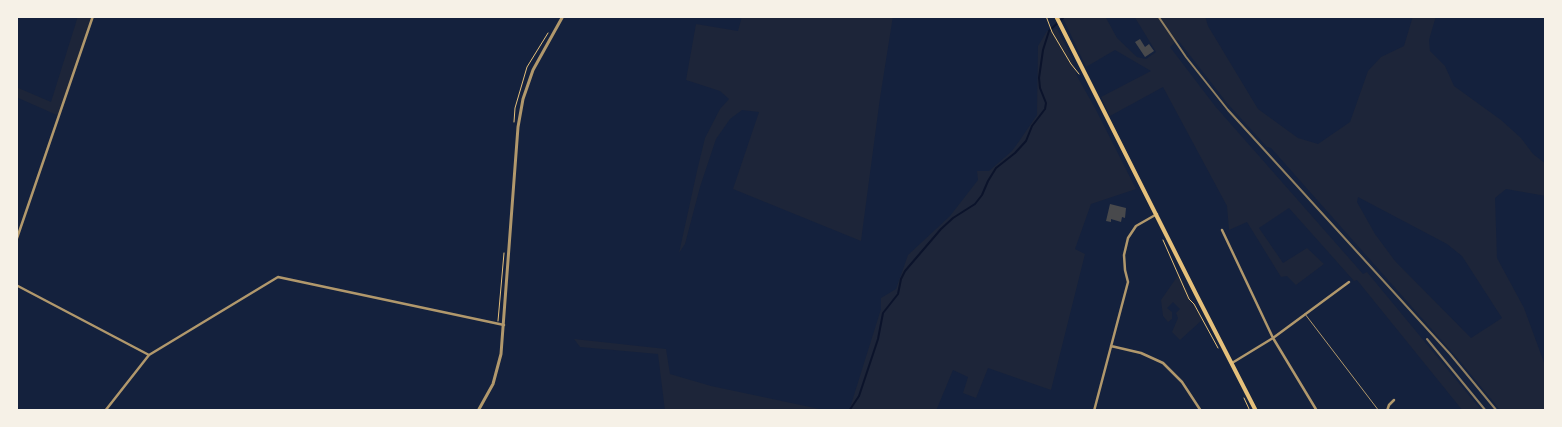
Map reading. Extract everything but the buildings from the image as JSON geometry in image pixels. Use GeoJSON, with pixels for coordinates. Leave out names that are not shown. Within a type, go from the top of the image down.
{"type":"FeatureCollection","features":[{"type":"Feature","properties":{"kind":"main road"},"geometry":{"type":"LineString","coordinates":[[1058,20],[1256,411]]}},
{"type":"Feature","properties":{"kind":"street"},"geometry":{"type":"LineString","coordinates":[[16,241],[93,16]]}},
{"type":"Feature","properties":{"kind":"street"},"geometry":{"type":"LineString","coordinates":[[478,411],[493,384],[500,354],[504,326],[518,127],[523,99],[533,70],[564,16]]}},
{"type":"Feature","properties":{"kind":"street"},"geometry":{"type":"LineString","coordinates":[[1094,411],[1128,282],[1124,254],[1128,238],[1136,226],[1156,214]]}},
{"type":"Feature","properties":{"kind":"street"},"geometry":{"type":"LineString","coordinates":[[1222,230],[1273,338],[1317,411]]}},
{"type":"Feature","properties":{"kind":"street"},"geometry":{"type":"LineString","coordinates":[[104,411],[149,355],[278,277],[504,326]]}},
{"type":"Feature","properties":{"kind":"street"},"geometry":{"type":"LineString","coordinates":[[1232,363],[1273,338],[1348,282]]}},
{"type":"Feature","properties":{"kind":"street"},"geometry":{"type":"LineString","coordinates":[[16,285],[149,355]]}},
{"type":"Feature","properties":{"kind":"street"},"geometry":{"type":"LineString","coordinates":[[1111,346],[1141,353],[1163,363],[1182,382],[1201,411]]}},
{"type":"Feature","properties":{"kind":"street"},"geometry":{"type":"LineString","coordinates":[[1387,411],[1389,405],[1394,400]]}},
{"type":"Feature","properties":{"kind":"lane"},"geometry":{"type":"LineString","coordinates":[[1305,314],[1379,411]]}},
{"type":"Feature","properties":{"kind":"path"},"geometry":{"type":"LineString","coordinates":[[1046,16],[1052,32]]}},
{"type":"Feature","properties":{"kind":"shaded area"},"geometry":{"type":"Polygon","coordinates":[[[78,16],[93,16],[59,116],[16,97],[16,87],[51,102],[78,16]]]}},
{"type":"Feature","properties":{"kind":"shaded area"},"geometry":{"type":"Polygon","coordinates":[[[742,16],[893,16],[861,241],[733,189],[759,112],[742,110],[730,119],[716,139],[700,187],[685,244],[679,253],[705,138],[720,109],[729,99],[720,91],[686,80],[696,24],[738,31],[742,16]]]}},
{"type":"Feature","properties":{"kind":"shaded area"},"geometry":{"type":"Polygon","coordinates":[[[1062,16],[1105,16],[1117,38],[1137,57],[1146,59],[1156,52],[1134,16],[1205,16],[1208,26],[1258,109],[1298,138],[1318,144],[1350,122],[1368,71],[1381,57],[1404,46],[1413,16],[1436,16],[1429,40],[1430,51],[1445,66],[1454,86],[1501,120],[1521,138],[1533,154],[1546,164],[1546,196],[1506,189],[1495,198],[1497,258],[1524,308],[1546,368],[1546,411],[1501,411],[1459,360],[1271,148],[1267,147],[1227,103],[1178,40],[1170,47],[1215,106],[1363,274],[1367,272],[1482,411],[1463,411],[1357,280],[1354,281],[1289,208],[1259,228],[1283,263],[1307,248],[1324,264],[1296,285],[1287,276],[1281,277],[1247,222],[1229,230],[1227,206],[1163,87],[1110,116],[1101,97],[1151,71],[1115,50],[1086,67],[1062,16]],[[1358,197],[1357,202],[1375,234],[1395,261],[1471,338],[1502,318],[1462,256],[1447,244],[1358,197]]]}},
{"type":"Feature","properties":{"kind":"shaded area"},"geometry":{"type":"Polygon","coordinates":[[[1057,29],[1072,58],[1077,76],[1136,189],[1091,204],[1075,249],[1085,254],[1051,390],[988,368],[976,398],[963,393],[968,377],[953,370],[936,411],[849,411],[881,309],[881,298],[896,289],[908,255],[950,216],[978,180],[977,171],[989,171],[1012,151],[1037,115],[1038,46],[1047,31],[1057,29]]]}},
{"type":"Feature","properties":{"kind":"shaded area"},"geometry":{"type":"Polygon","coordinates":[[[1179,274],[1202,320],[1180,340],[1172,332],[1178,318],[1176,313],[1180,309],[1173,302],[1167,308],[1172,312],[1172,319],[1168,322],[1163,316],[1161,300],[1179,274]]]}},
{"type":"Feature","properties":{"kind":"shaded area"},"geometry":{"type":"Polygon","coordinates":[[[574,339],[666,349],[670,374],[711,386],[829,411],[665,411],[658,354],[580,347],[574,339]]]}},
{"type":"Feature","properties":{"kind":"waterway"},"geometry":{"type":"LineString","coordinates":[[849,411],[859,396],[878,339],[883,313],[898,294],[905,271],[941,229],[953,218],[975,204],[982,195],[996,168],[1015,153],[1026,141],[1032,126],[1045,109],[1046,103],[1040,88],[1039,78],[1043,50],[1049,31],[1065,16]]}},
{"type":"Feature","properties":{"kind":"railway"},"geometry":{"type":"LineString","coordinates":[[1158,16],[1186,57],[1228,110],[1450,354],[1497,411]]}},
{"type":"Feature","properties":{"kind":"railway"},"geometry":{"type":"LineString","coordinates":[[1427,339],[1486,411]]}}]}
